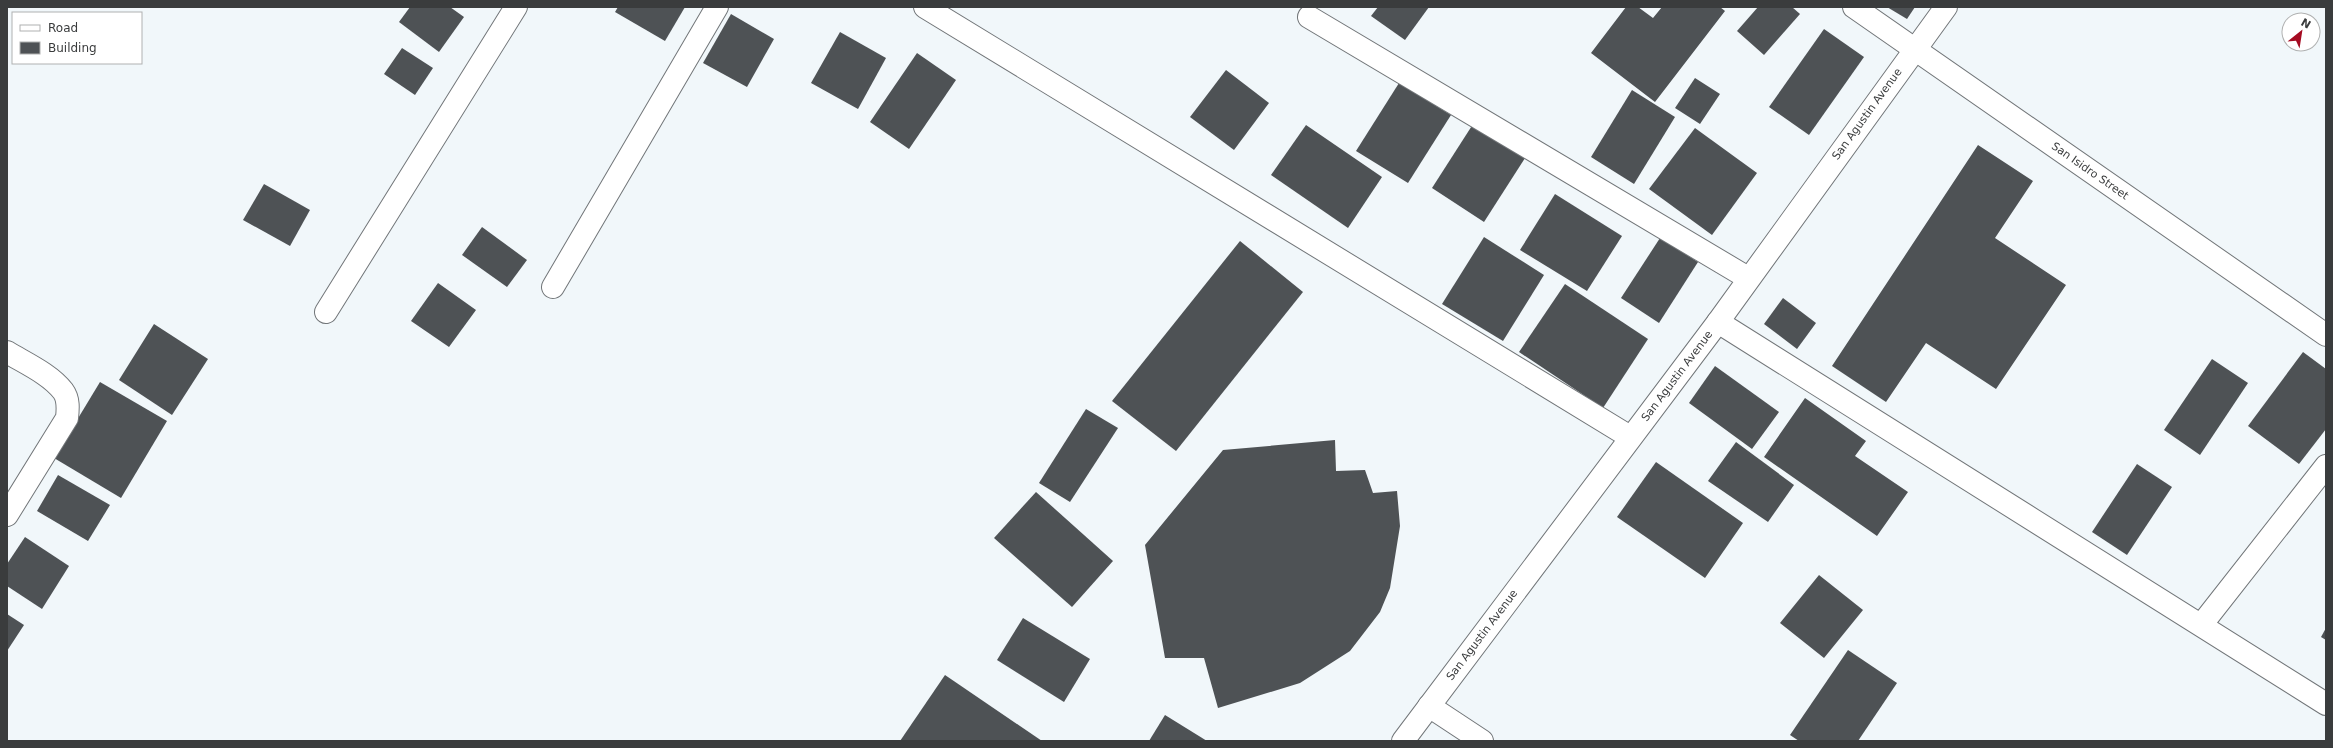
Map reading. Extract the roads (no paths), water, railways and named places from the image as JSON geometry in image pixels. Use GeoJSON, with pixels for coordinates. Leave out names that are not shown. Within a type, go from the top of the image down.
{"type":"FeatureCollection","features":[{"type":"Feature","properties":{"kind":"street"},"geometry":{"type":"LineString","coordinates":[[326,312],[516,7]]}},
{"type":"Feature","properties":{"kind":"street"},"geometry":{"type":"LineString","coordinates":[[553,287],[717,7]]}},
{"type":"Feature","properties":{"kind":"street"},"geometry":{"type":"LineString","coordinates":[[925,7],[952,13],[1630,437]]}},
{"type":"Feature","properties":{"kind":"street","name":"San Isidro Street"},"geometry":{"type":"LineString","coordinates":[[1854,7],[2326,335]]}},
{"type":"Feature","properties":{"kind":"street","name":"San Agustin Avenue"},"geometry":{"type":"LineString","coordinates":[[1403,741],[1630,437],[1718,322],[1748,278],[1946,7]]}},
{"type":"Feature","properties":{"kind":"street"},"geometry":{"type":"LineString","coordinates":[[1310,17],[1748,278]]}},
{"type":"Feature","properties":{"kind":"street"},"geometry":{"type":"LineString","coordinates":[[1718,322],[2202,624],[2326,704]]}},
{"type":"Feature","properties":{"kind":"street"},"geometry":{"type":"LineString","coordinates":[[7,352],[48,378],[64,392],[68,405],[67,418],[7,516]]}},
{"type":"Feature","properties":{"kind":"street"},"geometry":{"type":"LineString","coordinates":[[2202,624],[2326,466]]}},
{"type":"Feature","properties":{"kind":"street"},"geometry":{"type":"LineString","coordinates":[[1429,706],[1482,741]]}}]}
